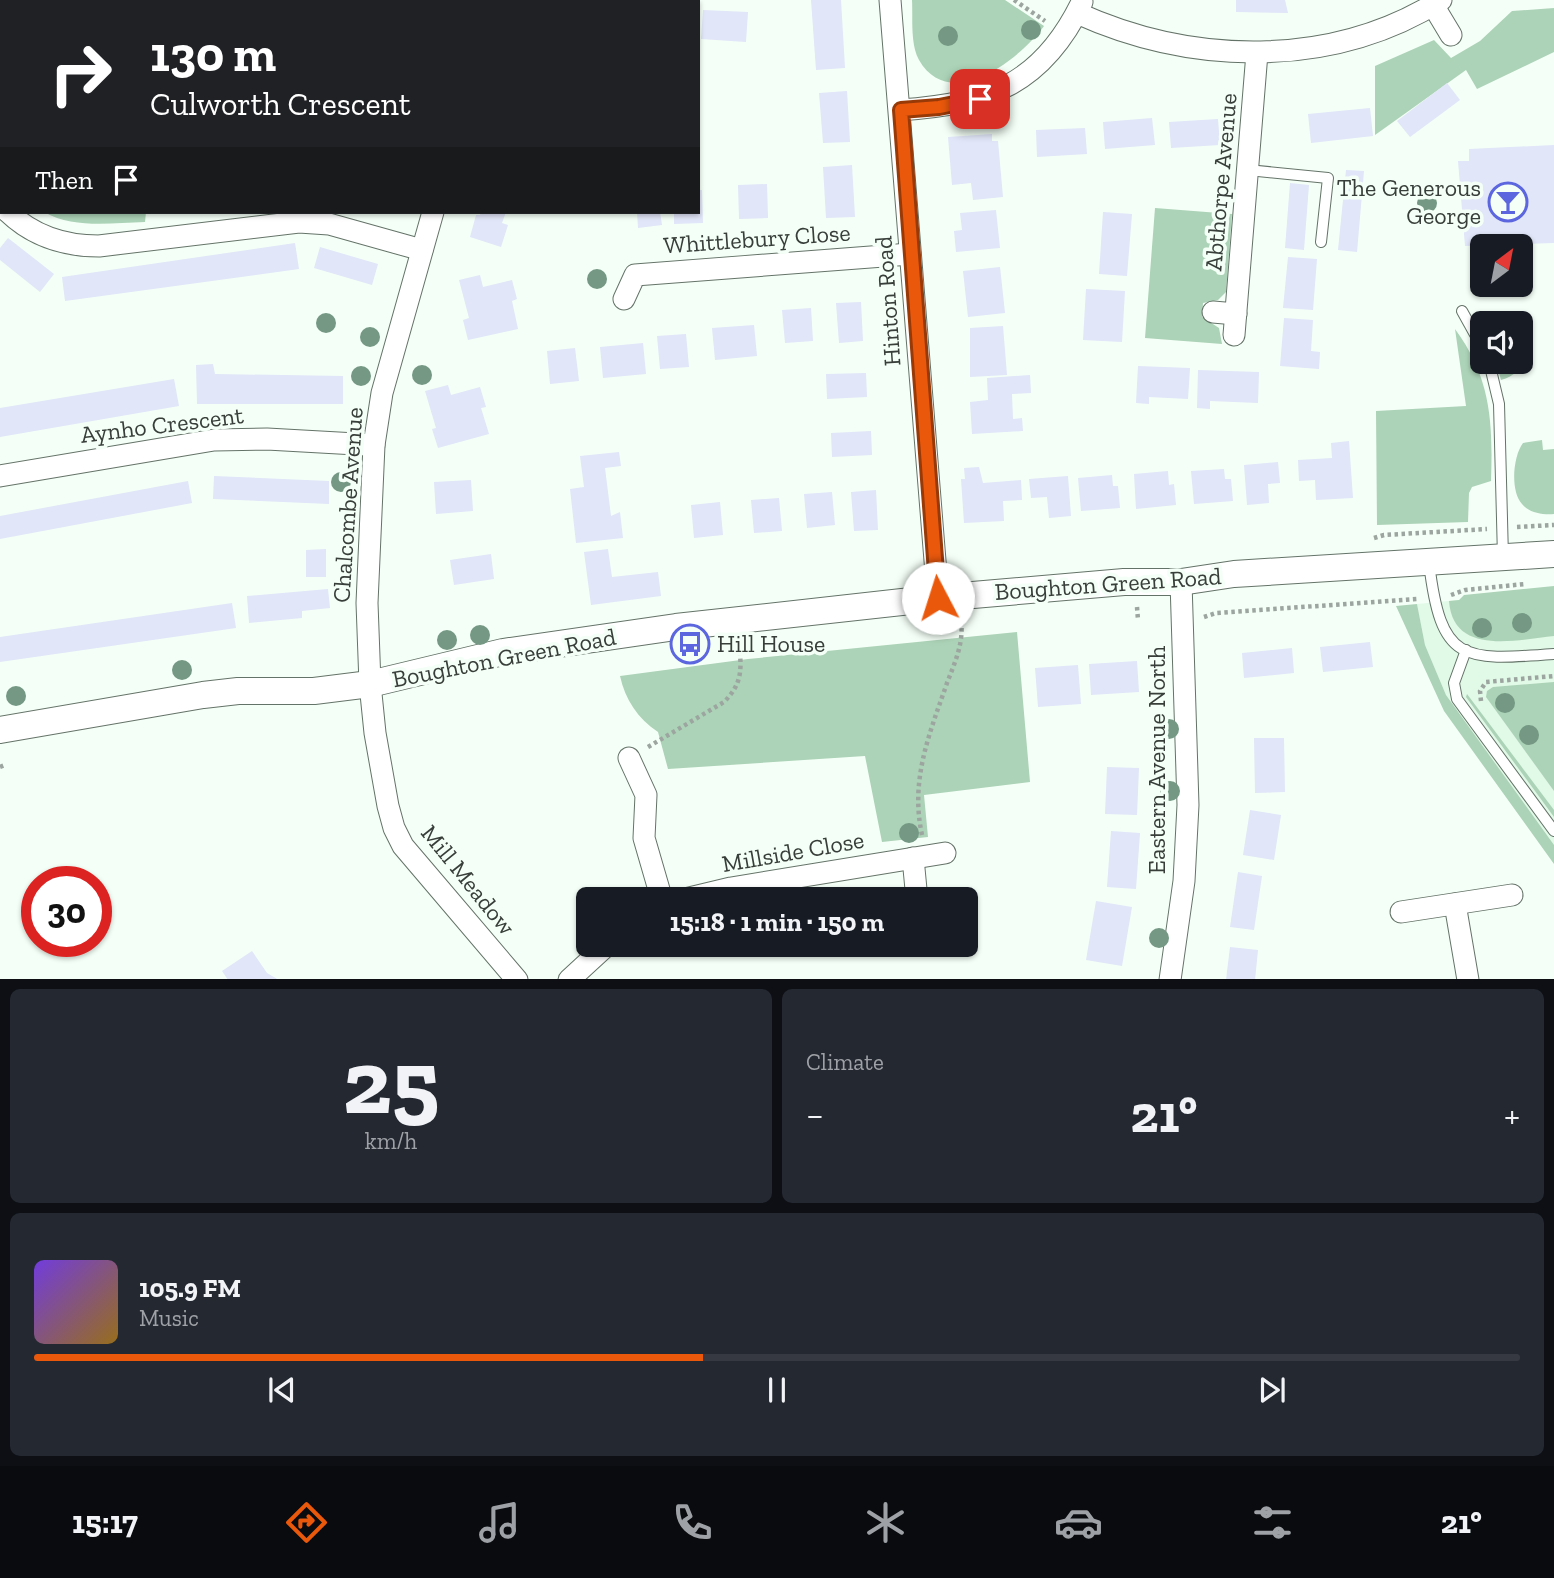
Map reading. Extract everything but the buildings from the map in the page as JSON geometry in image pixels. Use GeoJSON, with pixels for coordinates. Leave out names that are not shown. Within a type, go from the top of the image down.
{"type":"FeatureCollection","features":[{"type":"Feature","properties":{"kind":"street","name":"Hinton Road"},"geometry":{"type":"LineString","coordinates":[[890,0],[901,110],[938,598]]}},
{"type":"Feature","properties":{"kind":"street"},"geometry":{"type":"LineString","coordinates":[[901,110],[962,104],[997,92],[1037,67],[1063,36],[1080,7],[1107,27],[1164,44],[1257,53],[1324,45],[1353,37],[1437,2],[1451,35]]}},
{"type":"Feature","properties":{"kind":"street","name":"Abthorpe Avenue"},"geometry":{"type":"LineString","coordinates":[[1213,312],[1235,325],[1257,53]]}},
{"type":"Feature","properties":{"kind":"street"},"geometry":{"type":"LineString","coordinates":[[11,214],[46,237],[76,246],[99,246],[299,222],[329,224],[422,250]]}},
{"type":"Feature","properties":{"kind":"street","name":"Chalcombe Avenue"},"geometry":{"type":"LineString","coordinates":[[370,684],[367,603],[374,445],[383,393],[432,214]]}},
{"type":"Feature","properties":{"kind":"street","name":"Whittlebury Close"},"geometry":{"type":"LineString","coordinates":[[624,299],[635,275],[910,254]]}},
{"type":"Feature","properties":{"kind":"street","name":"Aynho Crescent"},"geometry":{"type":"LineString","coordinates":[[0,476],[214,440],[267,439],[374,445]]}},
{"type":"Feature","properties":{"kind":"street","name":"Boughton Green Road"},"geometry":{"type":"LineString","coordinates":[[0,730],[203,695],[238,691],[314,691],[370,684],[503,652],[609,636],[938,598],[1124,582],[1181,582],[1234,574],[1554,554]]}},
{"type":"Feature","properties":{"kind":"street","name":"Eastern Avenue North"},"geometry":{"type":"LineString","coordinates":[[1170,979],[1184,881],[1188,805],[1181,582]]}},
{"type":"Feature","properties":{"kind":"street","name":"Mill Meadow"},"geometry":{"type":"LineString","coordinates":[[370,684],[375,733],[394,828],[403,846],[517,979]]}},
{"type":"Feature","properties":{"kind":"street"},"geometry":{"type":"LineString","coordinates":[[629,758],[646,795],[644,838],[658,887]]}},
{"type":"Feature","properties":{"kind":"street"},"geometry":{"type":"LineString","coordinates":[[920,887],[928,856]]}},
{"type":"Feature","properties":{"kind":"street","name":"Millside Close"},"geometry":{"type":"LineString","coordinates":[[740,887],[928,856]]}},
{"type":"Feature","properties":{"kind":"street"},"geometry":{"type":"LineString","coordinates":[[1401,912],[1513,895]]}},
{"type":"Feature","properties":{"kind":"street"},"geometry":{"type":"LineString","coordinates":[[1455,904],[1468,979]]}},
{"type":"Feature","properties":{"kind":"street"},"geometry":{"type":"LineString","coordinates":[[569,979],[594,957]]}},
{"type":"Feature","properties":{"kind":"lane"},"geometry":{"type":"LineString","coordinates":[[1248,170],[1328,178],[1321,242]]}},
{"type":"Feature","properties":{"kind":"lane"},"geometry":{"type":"LineString","coordinates":[[1462,311],[1470,325]]}},
{"type":"Feature","properties":{"kind":"lane"},"geometry":{"type":"LineString","coordinates":[[1493,374],[1500,416],[1503,557]]}},
{"type":"Feature","properties":{"kind":"lane"},"geometry":{"type":"LineString","coordinates":[[1429,563],[1440,625],[1447,636],[1466,650],[1500,658],[1554,654]]}},
{"type":"Feature","properties":{"kind":"lane"},"geometry":{"type":"LineString","coordinates":[[1466,650],[1454,683],[1457,699],[1554,831]]}},
{"type":"Feature","properties":{"kind":"path"},"geometry":{"type":"LineString","coordinates":[[1014,0],[1063,36]]}},
{"type":"Feature","properties":{"kind":"path"},"geometry":{"type":"LineString","coordinates":[[1523,527],[1554,525]]}},
{"type":"Feature","properties":{"kind":"path"},"geometry":{"type":"LineString","coordinates":[[1447,596],[1465,590],[1528,584]]}},
{"type":"Feature","properties":{"kind":"path"},"geometry":{"type":"LineString","coordinates":[[1204,616],[1419,599]]}},
{"type":"Feature","properties":{"kind":"path"},"geometry":{"type":"LineString","coordinates":[[928,856],[916,809],[918,783],[932,726],[962,642],[961,620]]}},
{"type":"Feature","properties":{"kind":"path"},"geometry":{"type":"LineString","coordinates":[[629,758],[724,702],[734,693],[741,676],[739,645]]}},
{"type":"Feature","properties":{"kind":"path"},"geometry":{"type":"LineString","coordinates":[[1478,672],[1486,682],[1554,676]]}},
{"type":"Feature","properties":{"kind":"shaded area"},"geometry":{"type":"Polygon","coordinates":[[[912,0],[1005,0],[1044,26],[1019,53],[984,76],[966,82],[948,82],[932,75],[916,54],[912,0]]]}},
{"type":"Feature","properties":{"kind":"shaded area"},"geometry":{"type":"Polygon","coordinates":[[[1554,8],[1554,52],[1477,89],[1466,70],[1375,135],[1375,66],[1434,40],[1451,58],[1480,41],[1512,11],[1554,8]]]}},
{"type":"Feature","properties":{"kind":"shaded area"},"geometry":{"type":"Polygon","coordinates":[[[1155,208],[1232,214],[1226,292],[1218,300],[1203,303],[1202,317],[1219,328],[1222,344],[1145,338],[1155,208]]]}},
{"type":"Feature","properties":{"kind":"shaded area"},"geometry":{"type":"Polygon","coordinates":[[[49,214],[146,214],[145,222],[106,224],[80,223],[49,214]]]}},
{"type":"Feature","properties":{"kind":"shaded area"},"geometry":{"type":"Polygon","coordinates":[[[1455,329],[1470,353],[1470,374],[1480,374],[1483,383],[1490,420],[1491,481],[1472,487],[1469,493],[1468,522],[1377,525],[1376,411],[1466,406],[1455,329]]]}},
{"type":"Feature","properties":{"kind":"shaded area"},"geometry":{"type":"Polygon","coordinates":[[[1499,374],[1514,374],[1510,377],[1501,380],[1499,374]]]}},
{"type":"Feature","properties":{"kind":"shaded area"},"geometry":{"type":"Polygon","coordinates":[[[1542,440],[1543,450],[1554,449],[1554,514],[1541,514],[1528,509],[1518,498],[1514,482],[1517,456],[1523,443],[1542,440]]]}},
{"type":"Feature","properties":{"kind":"shaded area"},"geometry":{"type":"Polygon","coordinates":[[[1554,586],[1554,636],[1505,641],[1474,637],[1462,630],[1453,618],[1449,601],[1459,600],[1464,595],[1554,586]]]}},
{"type":"Feature","properties":{"kind":"shaded area"},"geometry":{"type":"Polygon","coordinates":[[[1554,591],[1554,846],[1446,695],[1425,645],[1417,604],[1554,591]]]}},
{"type":"Feature","properties":{"kind":"shaded area"},"geometry":{"type":"Polygon","coordinates":[[[1417,604],[1425,645],[1446,695],[1554,845],[1554,864],[1444,711],[1396,606],[1417,604]]]}},
{"type":"Feature","properties":{"kind":"shaded area"},"geometry":{"type":"Polygon","coordinates":[[[1017,632],[1030,782],[924,795],[928,837],[882,842],[865,756],[668,769],[658,732],[633,708],[620,676],[748,659],[1017,632]]]}},
{"type":"Feature","properties":{"kind":"shaded area"},"geometry":{"type":"Polygon","coordinates":[[[1554,682],[1554,791],[1486,697],[1487,691],[1493,687],[1554,682]]]}},
{"type":"Feature","properties":{"kind":"shaded area"},"geometry":{"type":"Polygon","coordinates":[[[1467,694],[1554,810],[1554,817],[1466,697],[1467,694]]]}},
{"type":"Feature","properties":{"kind":"place","name":"The Generous George"},"geometry":{"type":"Point","coordinates":[1508,202]}},
{"type":"Feature","properties":{"kind":"place","name":"Hill House"},"geometry":{"type":"Point","coordinates":[690,644]}},
{"type":"Feature","properties":{"kind":"route"},"geometry":{"type":"LineString","coordinates":[[938,598],[901,110],[962,104],[980,99]]}}]}
